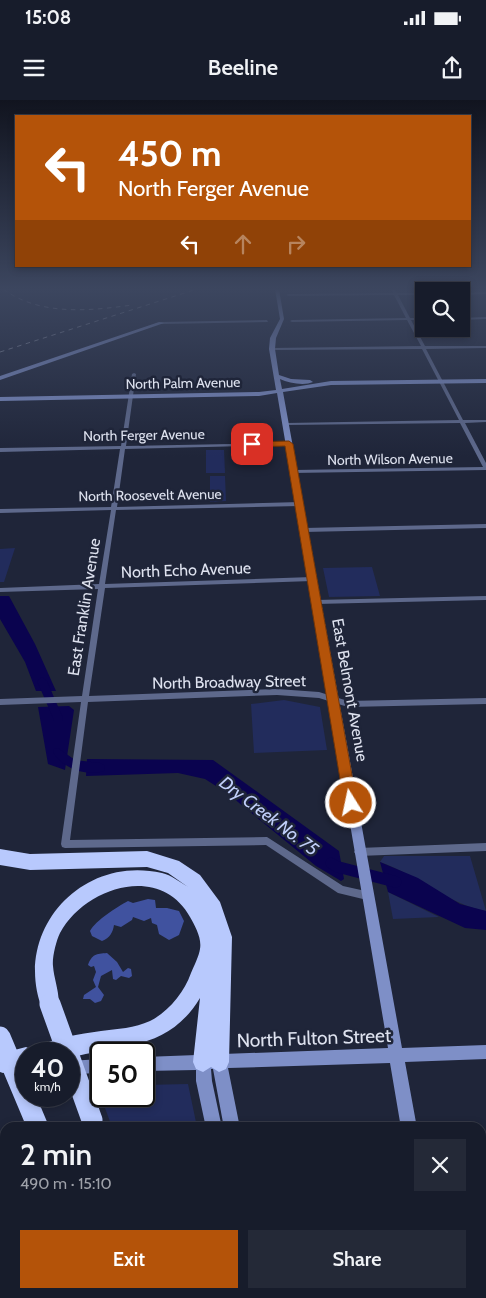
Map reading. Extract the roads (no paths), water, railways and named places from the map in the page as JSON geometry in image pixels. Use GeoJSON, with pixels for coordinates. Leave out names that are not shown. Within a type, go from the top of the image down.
{"type":"FeatureCollection","features":[{"type":"Feature","properties":{"kind":"highway"},"geometry":{"type":"LineString","coordinates":[[0,857],[30,862],[147,859],[173,867],[194,881],[214,908],[223,937],[211,1062]]}},
{"type":"Feature","properties":{"kind":"highway"},"geometry":{"type":"LineString","coordinates":[[63,1042],[44,990],[42,958],[51,930],[59,917],[81,894],[105,882],[136,877],[165,883],[180,891],[191,900],[199,912],[205,927],[208,951],[211,1062]]}},
{"type":"Feature","properties":{"kind":"highway"},"geometry":{"type":"LineString","coordinates":[[80,1045],[125,1039],[160,1026],[178,1012],[192,994],[208,951]]}},
{"type":"Feature","properties":{"kind":"highway"},"geometry":{"type":"LineString","coordinates":[[0,1037],[36,1122]]}},
{"type":"Feature","properties":{"kind":"highway"},"geometry":{"type":"LineString","coordinates":[[0,1063],[15,1060]]}},
{"type":"Feature","properties":{"kind":"highway"},"geometry":{"type":"LineString","coordinates":[[80,1087],[93,1122]]}},
{"type":"Feature","properties":{"kind":"main road"},"geometry":{"type":"LineString","coordinates":[[0,378],[97,345]]}},
{"type":"Feature","properties":{"kind":"main road","name":"East Belmont Avenue"},"geometry":{"type":"LineString","coordinates":[[273,345],[366,891],[408,1122]]}},
{"type":"Feature","properties":{"kind":"main road"},"geometry":{"type":"LineString","coordinates":[[277,376],[292,382],[336,383]]}},
{"type":"Feature","properties":{"kind":"main road","name":"North Palm Avenue"},"geometry":{"type":"LineString","coordinates":[[0,399],[280,392],[336,383],[486,381]]}},
{"type":"Feature","properties":{"kind":"main road","name":"North Fulton Street"},"geometry":{"type":"LineString","coordinates":[[155,1064],[486,1052]]}},
{"type":"Feature","properties":{"kind":"main road"},"geometry":{"type":"LineString","coordinates":[[211,1062],[204,1081],[213,1122]]}},
{"type":"Feature","properties":{"kind":"main road"},"geometry":{"type":"LineString","coordinates":[[211,1062],[230,1122]]}},
{"type":"Feature","properties":{"kind":"main road"},"geometry":{"type":"LineString","coordinates":[[0,1069],[15,1068]]}},
{"type":"Feature","properties":{"kind":"street"},"geometry":{"type":"LineString","coordinates":[[422,345],[486,468]]}},
{"type":"Feature","properties":{"kind":"street"},"geometry":{"type":"LineString","coordinates":[[272,349],[486,347]]}},
{"type":"Feature","properties":{"kind":"street","name":"East Franklin Avenue"},"geometry":{"type":"LineString","coordinates":[[134,374],[65,844],[266,841],[341,890],[366,891]]}},
{"type":"Feature","properties":{"kind":"street"},"geometry":{"type":"LineString","coordinates":[[286,424],[486,421]]}},
{"type":"Feature","properties":{"kind":"street","name":"North Ferger Avenue"},"geometry":{"type":"LineString","coordinates":[[0,450],[289,444]]}},
{"type":"Feature","properties":{"kind":"street","name":"North Wilson Avenue"},"geometry":{"type":"LineString","coordinates":[[294,472],[486,468]]}},
{"type":"Feature","properties":{"kind":"street","name":"North Roosevelt Avenue"},"geometry":{"type":"LineString","coordinates":[[0,512],[300,504]]}},
{"type":"Feature","properties":{"kind":"street"},"geometry":{"type":"LineString","coordinates":[[304,530],[486,526]]}},
{"type":"Feature","properties":{"kind":"street","name":"North Echo Avenue"},"geometry":{"type":"LineString","coordinates":[[0,590],[102,588],[312,579]]}},
{"type":"Feature","properties":{"kind":"street"},"geometry":{"type":"LineString","coordinates":[[316,602],[486,598]]}},
{"type":"Feature","properties":{"kind":"street","name":"North Broadway Street"},"geometry":{"type":"LineString","coordinates":[[0,702],[277,692],[319,695],[348,704],[486,701]]}},
{"type":"Feature","properties":{"kind":"street"},"geometry":{"type":"LineString","coordinates":[[360,855],[486,847]]}},
{"type":"Feature","properties":{"kind":"water"},"geometry":{"type":"Polygon","coordinates":[[[0,596],[9,596],[35,644],[56,691],[36,691],[25,662],[0,619],[0,596]]]}},
{"type":"Feature","properties":{"kind":"water"},"geometry":{"type":"Polygon","coordinates":[[[69,706],[74,710],[65,770],[48,764],[38,707],[69,706]]]}},
{"type":"Feature","properties":{"kind":"water"},"geometry":{"type":"Polygon","coordinates":[[[87,759],[213,760],[339,851],[344,879],[341,881],[316,866],[227,793],[205,779],[178,773],[86,776],[87,759]]]}},
{"type":"Feature","properties":{"kind":"water"},"geometry":{"type":"Polygon","coordinates":[[[380,862],[418,878],[460,904],[486,911],[486,930],[465,928],[388,892],[380,862]]]}},
{"type":"Feature","properties":{"kind":"waterway","name":"Dry Creek No. 75"},"geometry":{"type":"LineString","coordinates":[[42,681],[58,718]]}},
{"type":"Feature","properties":{"kind":"waterway","name":"Dry Creek No. 75"},"geometry":{"type":"LineString","coordinates":[[58,752],[71,764],[100,768]]}},
{"type":"Feature","properties":{"kind":"waterway","name":"Dry Creek No. 75"},"geometry":{"type":"LineString","coordinates":[[331,863],[335,866],[396,882]]}},
{"type":"Feature","properties":{"kind":"railway"},"geometry":{"type":"LineString","coordinates":[[0,352],[22,345]]}}]}
